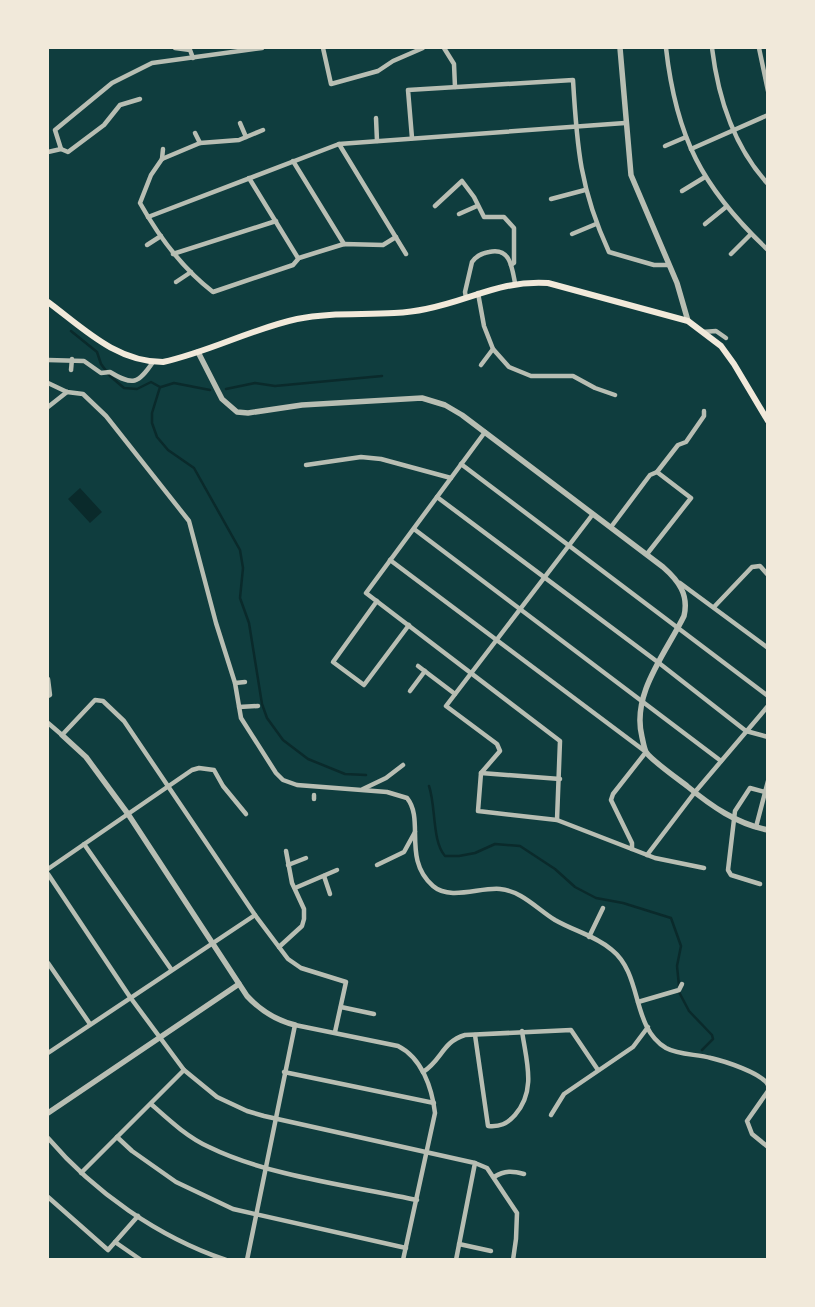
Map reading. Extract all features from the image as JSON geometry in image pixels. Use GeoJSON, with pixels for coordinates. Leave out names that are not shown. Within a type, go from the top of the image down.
{"type":"FeatureCollection","features":[{"type":"Feature","properties":{"kind":"main road"},"geometry":{"type":"LineString","coordinates":[[48,302],[111,349],[132,358],[153,362],[171,360],[295,320],[345,313],[404,313],[427,309],[515,283],[548,284],[688,321],[721,346],[768,421]]}},
{"type":"Feature","properties":{"kind":"street"},"geometry":{"type":"LineString","coordinates":[[175,48],[190,50],[193,58]]}},
{"type":"Feature","properties":{"kind":"street"},"geometry":{"type":"LineString","coordinates":[[61,149],[55,130],[112,83],[152,63],[262,48]]}},
{"type":"Feature","properties":{"kind":"street"},"geometry":{"type":"LineString","coordinates":[[323,48],[331,84],[378,71],[393,61],[423,48]]}},
{"type":"Feature","properties":{"kind":"street"},"geometry":{"type":"LineString","coordinates":[[444,48],[454,64],[455,86]]}},
{"type":"Feature","properties":{"kind":"street"},"geometry":{"type":"LineString","coordinates":[[620,48],[630,176],[669,265],[683,300],[688,321]]}},
{"type":"Feature","properties":{"kind":"street"},"geometry":{"type":"LineString","coordinates":[[666,48],[675,106],[686,137],[704,177],[726,207],[768,250]]}},
{"type":"Feature","properties":{"kind":"street"},"geometry":{"type":"LineString","coordinates":[[712,48],[715,74],[732,129],[750,162],[768,184]]}},
{"type":"Feature","properties":{"kind":"street"},"geometry":{"type":"LineString","coordinates":[[759,48],[768,91]]}},
{"type":"Feature","properties":{"kind":"street"},"geometry":{"type":"LineString","coordinates":[[412,138],[408,90],[573,80],[579,164],[596,224],[609,252],[654,265],[669,265]]}},
{"type":"Feature","properties":{"kind":"street"},"geometry":{"type":"LineString","coordinates":[[48,152],[61,149],[68,152],[104,125],[120,105],[140,99]]}},
{"type":"Feature","properties":{"kind":"street"},"geometry":{"type":"LineString","coordinates":[[691,148],[768,115]]}},
{"type":"Feature","properties":{"kind":"street"},"geometry":{"type":"LineString","coordinates":[[376,118],[377,141]]}},
{"type":"Feature","properties":{"kind":"street"},"geometry":{"type":"LineString","coordinates":[[240,123],[246,137]]}},
{"type":"Feature","properties":{"kind":"street"},"geometry":{"type":"LineString","coordinates":[[148,217],[339,144],[625,123]]}},
{"type":"Feature","properties":{"kind":"street"},"geometry":{"type":"LineString","coordinates":[[162,159],[200,143],[246,137],[263,130]]}},
{"type":"Feature","properties":{"kind":"street"},"geometry":{"type":"LineString","coordinates":[[195,133],[200,143]]}},
{"type":"Feature","properties":{"kind":"street"},"geometry":{"type":"LineString","coordinates":[[665,146],[686,137]]}},
{"type":"Feature","properties":{"kind":"street"},"geometry":{"type":"LineString","coordinates":[[339,144],[406,254]]}},
{"type":"Feature","properties":{"kind":"street"},"geometry":{"type":"LineString","coordinates":[[163,149],[162,159],[151,175],[140,203],[173,254],[213,292],[293,265],[298,258],[344,244],[383,245],[396,237]]}},
{"type":"Feature","properties":{"kind":"street"},"geometry":{"type":"LineString","coordinates":[[293,161],[344,244]]}},
{"type":"Feature","properties":{"kind":"street"},"geometry":{"type":"LineString","coordinates":[[682,191],[704,177]]}},
{"type":"Feature","properties":{"kind":"street"},"geometry":{"type":"LineString","coordinates":[[249,178],[298,258]]}},
{"type":"Feature","properties":{"kind":"street"},"geometry":{"type":"LineString","coordinates":[[435,206],[462,181],[474,197],[484,217],[504,217],[514,228],[514,263],[511,265]]}},
{"type":"Feature","properties":{"kind":"street"},"geometry":{"type":"LineString","coordinates":[[551,199],[585,190]]}},
{"type":"Feature","properties":{"kind":"street"},"geometry":{"type":"LineString","coordinates":[[459,214],[477,206]]}},
{"type":"Feature","properties":{"kind":"street"},"geometry":{"type":"LineString","coordinates":[[705,224],[726,207]]}},
{"type":"Feature","properties":{"kind":"street"},"geometry":{"type":"LineString","coordinates":[[173,254],[276,222]]}},
{"type":"Feature","properties":{"kind":"street"},"geometry":{"type":"LineString","coordinates":[[572,234],[596,224]]}},
{"type":"Feature","properties":{"kind":"street"},"geometry":{"type":"LineString","coordinates":[[731,254],[751,234]]}},
{"type":"Feature","properties":{"kind":"street"},"geometry":{"type":"LineString","coordinates":[[146,245],[161,236]]}},
{"type":"Feature","properties":{"kind":"street"},"geometry":{"type":"LineString","coordinates":[[466,298],[465,292],[474,258],[484,253],[500,251],[508,257],[515,283]]}},
{"type":"Feature","properties":{"kind":"street"},"geometry":{"type":"LineString","coordinates":[[176,282],[191,272]]}},
{"type":"Feature","properties":{"kind":"street"},"geometry":{"type":"LineString","coordinates":[[478,293],[484,326],[493,349],[509,367],[531,376],[573,376],[595,388],[615,394]]}},
{"type":"Feature","properties":{"kind":"street"},"geometry":{"type":"LineString","coordinates":[[702,332],[716,331],[726,338]]}},
{"type":"Feature","properties":{"kind":"street"},"geometry":{"type":"LineString","coordinates":[[481,364],[493,349]]}},
{"type":"Feature","properties":{"kind":"street"},"geometry":{"type":"LineString","coordinates":[[198,352],[222,399],[237,412],[248,413],[302,405],[422,398],[445,405],[485,432],[647,554],[680,583],[768,648]]}},
{"type":"Feature","properties":{"kind":"street"},"geometry":{"type":"LineString","coordinates":[[71,370],[72,359]]}},
{"type":"Feature","properties":{"kind":"street"},"geometry":{"type":"LineString","coordinates":[[48,360],[72,359],[84,361],[101,373],[106,372],[125,381],[135,381],[141,378],[153,362]]}},
{"type":"Feature","properties":{"kind":"street"},"geometry":{"type":"LineString","coordinates":[[48,383],[67,392],[83,394],[106,416],[189,521],[216,623],[236,683],[241,718],[276,773],[283,780],[297,785],[388,792],[407,798],[411,802],[417,865],[434,888],[452,892],[492,888],[514,892],[525,898],[554,919],[608,947],[622,960],[631,974],[638,1002],[648,1027],[667,1048],[711,1058],[757,1075],[767,1084]]}},
{"type":"Feature","properties":{"kind":"street"},"geometry":{"type":"LineString","coordinates":[[48,407],[67,392]]}},
{"type":"Feature","properties":{"kind":"street"},"geometry":{"type":"LineString","coordinates":[[610,527],[650,474],[657,472],[678,445],[686,442],[704,416],[704,411]]}},
{"type":"Feature","properties":{"kind":"street"},"geometry":{"type":"LineString","coordinates":[[485,432],[366,593],[560,741],[557,820]]}},
{"type":"Feature","properties":{"kind":"street"},"geometry":{"type":"LineString","coordinates":[[306,465],[362,457],[381,459],[451,478]]}},
{"type":"Feature","properties":{"kind":"street"},"geometry":{"type":"LineString","coordinates":[[461,464],[768,696]]}},
{"type":"Feature","properties":{"kind":"street"},"geometry":{"type":"LineString","coordinates":[[647,554],[691,498],[657,472]]}},
{"type":"Feature","properties":{"kind":"street"},"geometry":{"type":"LineString","coordinates":[[437,498],[659,663],[746,731],[768,737]]}},
{"type":"Feature","properties":{"kind":"street"},"geometry":{"type":"LineString","coordinates":[[593,514],[446,706],[497,744],[500,751],[481,773],[478,810],[557,820],[647,855],[704,868]]}},
{"type":"Feature","properties":{"kind":"street"},"geometry":{"type":"LineString","coordinates":[[414,529],[721,761]]}},
{"type":"Feature","properties":{"kind":"street"},"geometry":{"type":"LineString","coordinates":[[390,560],[646,752],[695,792],[733,819],[768,830]]}},
{"type":"Feature","properties":{"kind":"street"},"geometry":{"type":"LineString","coordinates":[[714,607],[752,567],[760,566],[767,574]]}},
{"type":"Feature","properties":{"kind":"street"},"geometry":{"type":"LineString","coordinates":[[646,752],[640,731],[642,701],[659,663],[678,629],[686,606],[680,583]]}},
{"type":"Feature","properties":{"kind":"street"},"geometry":{"type":"LineString","coordinates":[[377,601],[332,662],[364,685],[409,625]]}},
{"type":"Feature","properties":{"kind":"street"},"geometry":{"type":"LineString","coordinates":[[418,666],[455,694]]}},
{"type":"Feature","properties":{"kind":"street"},"geometry":{"type":"LineString","coordinates":[[410,691],[425,671]]}},
{"type":"Feature","properties":{"kind":"street"},"geometry":{"type":"LineString","coordinates":[[48,679],[50,695],[48,696]]}},
{"type":"Feature","properties":{"kind":"street"},"geometry":{"type":"LineString","coordinates":[[236,683],[245,682]]}},
{"type":"Feature","properties":{"kind":"street"},"geometry":{"type":"LineString","coordinates":[[62,735],[95,700],[103,700],[124,721],[170,786],[255,915],[288,959],[301,968],[346,982],[335,1032]]}},
{"type":"Feature","properties":{"kind":"street"},"geometry":{"type":"LineString","coordinates":[[239,707],[258,706]]}},
{"type":"Feature","properties":{"kind":"street"},"geometry":{"type":"LineString","coordinates":[[647,855],[695,792],[768,706]]}},
{"type":"Feature","properties":{"kind":"street"},"geometry":{"type":"LineString","coordinates":[[48,723],[86,757],[128,814],[239,984],[264,1012],[274,1019],[294,1025],[398,1046],[410,1054],[423,1072],[434,1103],[435,1113],[404,1260]]}},
{"type":"Feature","properties":{"kind":"street"},"geometry":{"type":"LineString","coordinates":[[632,849],[632,844],[611,800],[613,794],[646,752]]}},
{"type":"Feature","properties":{"kind":"street"},"geometry":{"type":"LineString","coordinates":[[363,789],[386,778],[403,765]]}},
{"type":"Feature","properties":{"kind":"street"},"geometry":{"type":"LineString","coordinates":[[48,869],[192,770],[199,768],[214,770],[223,786],[246,814]]}},
{"type":"Feature","properties":{"kind":"street"},"geometry":{"type":"LineString","coordinates":[[481,773],[560,780]]}},
{"type":"Feature","properties":{"kind":"street"},"geometry":{"type":"LineString","coordinates":[[756,827],[768,781]]}},
{"type":"Feature","properties":{"kind":"street"},"geometry":{"type":"LineString","coordinates":[[760,884],[731,875],[728,870],[735,811],[750,788],[765,792]]}},
{"type":"Feature","properties":{"kind":"street"},"geometry":{"type":"LineString","coordinates":[[377,865],[404,852],[414,832]]}},
{"type":"Feature","properties":{"kind":"street"},"geometry":{"type":"LineString","coordinates":[[84,844],[171,969]]}},
{"type":"Feature","properties":{"kind":"street"},"geometry":{"type":"LineString","coordinates":[[278,947],[302,926],[304,919],[304,909],[295,888],[286,851]]}},
{"type":"Feature","properties":{"kind":"street"},"geometry":{"type":"LineString","coordinates":[[288,865],[306,858]]}},
{"type":"Feature","properties":{"kind":"street"},"geometry":{"type":"LineString","coordinates":[[295,888],[337,870]]}},
{"type":"Feature","properties":{"kind":"street"},"geometry":{"type":"LineString","coordinates":[[48,874],[130,997],[184,1070],[224,1100],[246,1111],[427,1150],[487,1168],[517,1214],[513,1260]]}},
{"type":"Feature","properties":{"kind":"street"},"geometry":{"type":"LineString","coordinates":[[324,876],[330,894]]}},
{"type":"Feature","properties":{"kind":"street"},"geometry":{"type":"LineString","coordinates":[[589,937],[603,908]]}},
{"type":"Feature","properties":{"kind":"street"},"geometry":{"type":"LineString","coordinates":[[48,1052],[255,915]]}},
{"type":"Feature","properties":{"kind":"street"},"geometry":{"type":"LineString","coordinates":[[48,963],[90,1024]]}},
{"type":"Feature","properties":{"kind":"street"},"geometry":{"type":"LineString","coordinates":[[48,1113],[239,984]]}},
{"type":"Feature","properties":{"kind":"street"},"geometry":{"type":"LineString","coordinates":[[638,1002],[679,990],[682,984]]}},
{"type":"Feature","properties":{"kind":"street"},"geometry":{"type":"LineString","coordinates":[[341,1007],[374,1014]]}},
{"type":"Feature","properties":{"kind":"street"},"geometry":{"type":"LineString","coordinates":[[247,1260],[294,1025]]}},
{"type":"Feature","properties":{"kind":"street"},"geometry":{"type":"LineString","coordinates":[[551,1115],[564,1094],[633,1047],[648,1027]]}},
{"type":"Feature","properties":{"kind":"street"},"geometry":{"type":"LineString","coordinates":[[423,1072],[435,1064],[450,1042],[465,1035],[572,1030],[598,1070]]}},
{"type":"Feature","properties":{"kind":"street"},"geometry":{"type":"LineString","coordinates":[[475,1034],[488,1126],[502,1126],[509,1122],[518,1112],[527,1096],[529,1079],[522,1031]]}},
{"type":"Feature","properties":{"kind":"street"},"geometry":{"type":"LineString","coordinates":[[81,1173],[184,1070]]}},
{"type":"Feature","properties":{"kind":"street"},"geometry":{"type":"LineString","coordinates":[[284,1072],[434,1103]]}},
{"type":"Feature","properties":{"kind":"street"},"geometry":{"type":"LineString","coordinates":[[768,1091],[747,1121],[752,1134],[768,1147]]}},
{"type":"Feature","properties":{"kind":"street"},"geometry":{"type":"LineString","coordinates":[[151,1104],[188,1136],[208,1147],[265,1168],[417,1200]]}},
{"type":"Feature","properties":{"kind":"street"},"geometry":{"type":"LineString","coordinates":[[117,1137],[132,1151],[176,1182],[233,1209],[256,1216],[406,1248]]}},
{"type":"Feature","properties":{"kind":"street"},"geometry":{"type":"LineString","coordinates":[[48,1138],[81,1173],[138,1216],[188,1244],[226,1260]]}},
{"type":"Feature","properties":{"kind":"street"},"geometry":{"type":"LineString","coordinates":[[456,1260],[475,1163]]}},
{"type":"Feature","properties":{"kind":"street"},"geometry":{"type":"LineString","coordinates":[[494,1177],[505,1172],[524,1174]]}},
{"type":"Feature","properties":{"kind":"street"},"geometry":{"type":"LineString","coordinates":[[48,1197],[108,1250],[138,1216]]}},
{"type":"Feature","properties":{"kind":"street"},"geometry":{"type":"LineString","coordinates":[[115,1242],[140,1260]]}},
{"type":"Feature","properties":{"kind":"street"},"geometry":{"type":"LineString","coordinates":[[459,1244],[491,1251]]}},
{"type":"Feature","properties":{"kind":"water"},"geometry":{"type":"Polygon","coordinates":[[[80,488],[102,512],[90,523],[68,499],[80,488]]]}},
{"type":"Feature","properties":{"kind":"waterway"},"geometry":{"type":"LineString","coordinates":[[71,331],[97,352],[101,364],[110,376],[124,388],[137,389],[151,382],[160,387],[152,413],[152,423],[157,437],[168,450],[194,468],[240,550],[243,568],[240,598],[249,623],[262,704],[267,718],[283,740],[308,759],[345,774],[366,775]]}},
{"type":"Feature","properties":{"kind":"waterway"},"geometry":{"type":"LineString","coordinates":[[226,389],[255,383],[275,386],[382,376]]}},
{"type":"Feature","properties":{"kind":"waterway"},"geometry":{"type":"LineString","coordinates":[[161,387],[174,383],[210,390]]}},
{"type":"Feature","properties":{"kind":"waterway"},"geometry":{"type":"LineString","coordinates":[[429,786],[438,842],[445,856],[475,853],[495,844],[520,846],[555,869],[575,887],[596,898],[623,903],[671,918],[681,946],[677,966],[679,986]]}},
{"type":"Feature","properties":{"kind":"waterway"},"geometry":{"type":"LineString","coordinates":[[679,992],[689,1011],[712,1035],[713,1039],[702,1050]]}}]}
